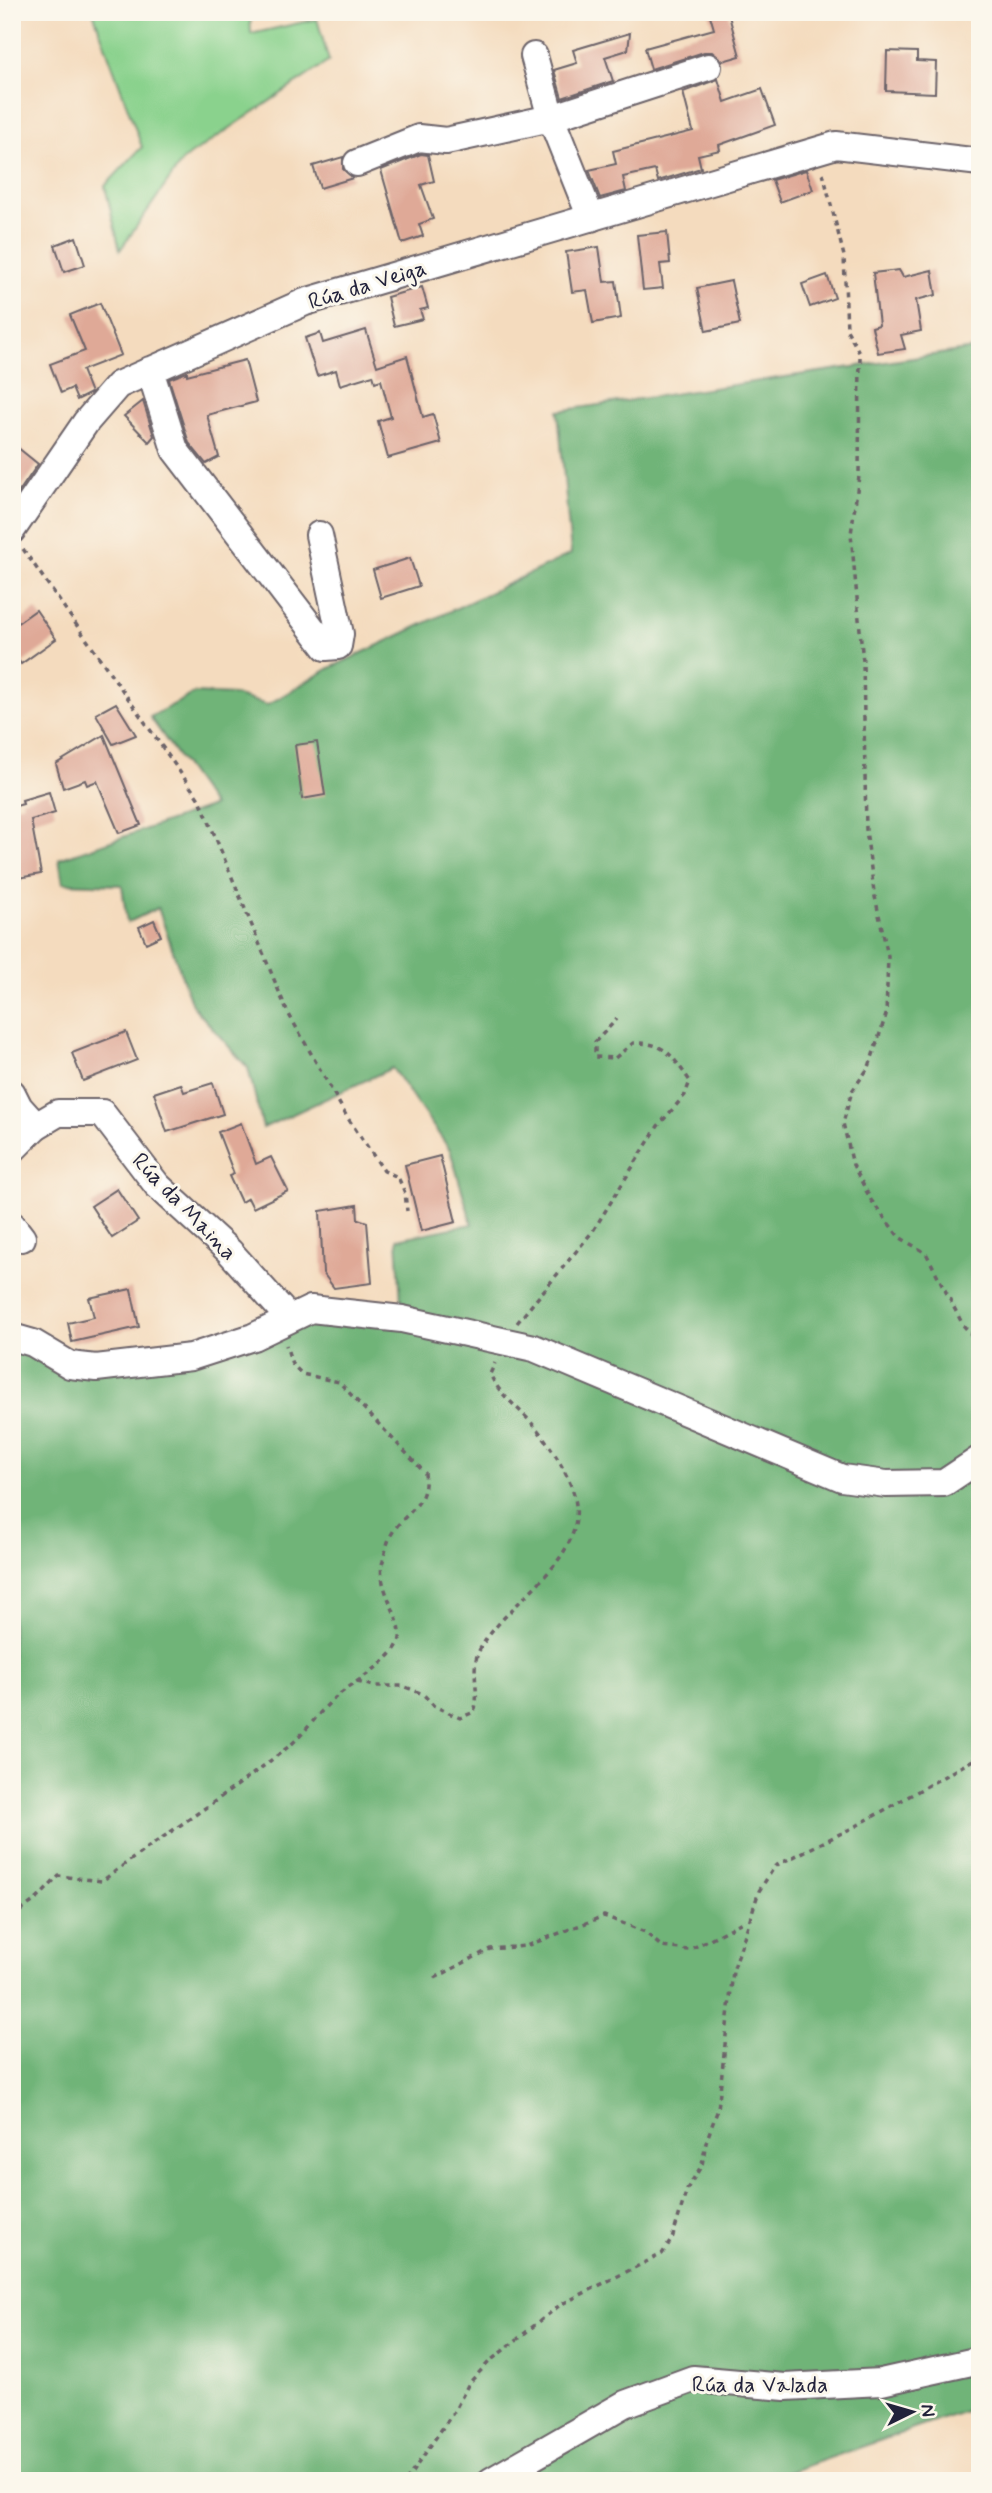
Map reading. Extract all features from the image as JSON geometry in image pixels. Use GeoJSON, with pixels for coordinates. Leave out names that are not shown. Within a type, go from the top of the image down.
{"type":"FeatureCollection","features":[{"type":"Feature","properties":{"kind":"street"},"geometry":{"type":"LineString","coordinates":[[534,56],[551,118],[591,218]]}},
{"type":"Feature","properties":{"kind":"street"},"geometry":{"type":"LineString","coordinates":[[357,163],[419,138],[446,141],[551,118],[708,67]]}},
{"type":"Feature","properties":{"kind":"street","name":"Rúa da Veiga"},"geometry":{"type":"LineString","coordinates":[[16,537],[86,422],[118,385],[305,302],[835,145],[980,162]]}},
{"type":"Feature","properties":{"kind":"street"},"geometry":{"type":"LineString","coordinates":[[150,370],[175,450],[326,647],[338,646],[341,634],[318,535]]}},
{"type":"Feature","properties":{"kind":"street"},"geometry":{"type":"LineString","coordinates":[[12,1093],[19,1107],[36,1126]]}},
{"type":"Feature","properties":{"kind":"street","name":"Rúa da Maina"},"geometry":{"type":"LineString","coordinates":[[12,1150],[36,1126],[58,1113],[102,1112],[158,1185],[229,1251],[289,1318]]}},
{"type":"Feature","properties":{"kind":"street"},"geometry":{"type":"LineString","coordinates":[[12,1337],[33,1343],[70,1365],[96,1368],[191,1357],[253,1337],[311,1309],[340,1310],[402,1320],[534,1348],[842,1478],[886,1485],[944,1483],[980,1459]]}},
{"type":"Feature","properties":{"kind":"street","name":"Rúa da Valada"},"geometry":{"type":"LineString","coordinates":[[491,2481],[625,2404],[693,2379],[786,2387],[881,2382],[980,2360]]}},
{"type":"Feature","properties":{"kind":"path"},"geometry":{"type":"LineString","coordinates":[[817,151],[844,256],[847,330],[860,354],[859,476],[851,534],[863,662],[866,830],[874,892],[888,956],[886,1015],[869,1067],[852,1091],[843,1123],[853,1165],[871,1200],[899,1237],[926,1253],[963,1325],[980,1345]]}},
{"type":"Feature","properties":{"kind":"path"},"geometry":{"type":"LineString","coordinates":[[16,537],[201,802],[287,1011],[347,1116],[384,1171],[398,1177],[405,1193],[407,1211]]}},
{"type":"Feature","properties":{"kind":"path"},"geometry":{"type":"LineString","coordinates":[[12,1917],[38,1898],[59,1876],[102,1881],[200,1812],[290,1745],[326,1706],[377,1666],[399,1643],[401,1629],[388,1603],[381,1566],[391,1535],[415,1509],[426,1489],[425,1473],[339,1382],[302,1374],[292,1364],[286,1346],[289,1318]]}},
{"type":"Feature","properties":{"kind":"path"},"geometry":{"type":"LineString","coordinates":[[406,2481],[455,2410],[469,2384],[490,2361],[560,2305],[662,2254],[672,2239],[687,2189],[702,2165],[706,2142],[718,2109],[733,1971],[759,1891],[775,1866],[858,1825],[980,1756]]}},
{"type":"Feature","properties":{"kind":"path"},"geometry":{"type":"LineString","coordinates":[[435,1978],[490,1949],[526,1946],[604,1916],[645,1932],[662,1947],[689,1950],[748,1919]]}},
{"type":"Feature","properties":{"kind":"green space"},"geometry":{"type":"Polygon","coordinates":[[[93,12],[250,12],[251,34],[317,19],[329,61],[183,160],[120,250],[105,186],[142,147],[93,12]]]}},
{"type":"Feature","properties":{"kind":"green space"},"geometry":{"type":"Polygon","coordinates":[[[980,348],[980,2406],[763,2481],[12,2481],[12,1337],[70,1365],[191,1357],[311,1309],[402,1319],[397,1239],[472,1224],[450,1150],[392,1068],[263,1128],[248,1068],[192,1005],[158,908],[127,923],[122,885],[63,883],[59,859],[213,806],[150,717],[195,693],[234,695],[267,705],[328,669],[571,554],[558,411],[980,348]]]}},
{"type":"Feature","properties":{"kind":"building"},"geometry":{"type":"Polygon","coordinates":[[[709,12],[728,12],[740,56],[723,61],[712,52],[704,52],[651,69],[645,48],[714,29],[709,12]]]}},
{"type":"Feature","properties":{"kind":"building"},"geometry":{"type":"Polygon","coordinates":[[[630,33],[628,50],[605,57],[613,81],[562,98],[554,70],[577,63],[573,50],[630,33]]]}},
{"type":"Feature","properties":{"kind":"building"},"geometry":{"type":"Polygon","coordinates":[[[887,51],[917,52],[917,61],[936,62],[935,93],[886,91],[887,51]]]}},
{"type":"Feature","properties":{"kind":"building"},"geometry":{"type":"Polygon","coordinates":[[[718,79],[725,102],[762,89],[775,125],[719,145],[720,150],[698,155],[701,168],[658,181],[655,170],[623,177],[626,191],[600,198],[589,170],[616,164],[613,151],[693,131],[683,92],[718,79]]]}},
{"type":"Feature","properties":{"kind":"building"},"geometry":{"type":"Polygon","coordinates":[[[421,154],[428,155],[434,181],[421,185],[433,219],[419,224],[423,236],[402,243],[381,170],[421,154]]]}},
{"type":"Feature","properties":{"kind":"building"},"geometry":{"type":"Polygon","coordinates":[[[343,157],[343,169],[353,178],[320,188],[313,166],[343,157]]]}},
{"type":"Feature","properties":{"kind":"building"},"geometry":{"type":"Polygon","coordinates":[[[806,170],[813,190],[780,202],[772,180],[806,170]]]}},
{"type":"Feature","properties":{"kind":"building"},"geometry":{"type":"Polygon","coordinates":[[[667,232],[670,263],[660,264],[663,288],[643,290],[637,235],[667,232]]]}},
{"type":"Feature","properties":{"kind":"building"},"geometry":{"type":"Polygon","coordinates":[[[76,237],[85,265],[64,272],[55,245],[76,237]]]}},
{"type":"Feature","properties":{"kind":"building"},"geometry":{"type":"Polygon","coordinates":[[[599,247],[604,282],[616,281],[621,318],[593,323],[587,290],[572,292],[566,252],[599,247]]]}},
{"type":"Feature","properties":{"kind":"building"},"geometry":{"type":"Polygon","coordinates":[[[899,270],[903,277],[932,270],[936,295],[916,300],[921,331],[901,335],[905,349],[878,353],[872,327],[879,325],[873,273],[899,270]]]}},
{"type":"Feature","properties":{"kind":"building"},"geometry":{"type":"Polygon","coordinates":[[[827,275],[835,298],[810,307],[802,284],[827,275]]]}},
{"type":"Feature","properties":{"kind":"building"},"geometry":{"type":"Polygon","coordinates":[[[731,281],[740,324],[706,331],[697,288],[731,281]]]}},
{"type":"Feature","properties":{"kind":"building"},"geometry":{"type":"Polygon","coordinates":[[[422,287],[428,308],[420,310],[423,319],[394,326],[387,297],[422,287]]]}},
{"type":"Feature","properties":{"kind":"building"},"geometry":{"type":"Polygon","coordinates":[[[100,303],[121,355],[82,370],[91,393],[77,400],[72,388],[61,393],[50,364],[85,351],[70,315],[100,303]]]}},
{"type":"Feature","properties":{"kind":"building"},"geometry":{"type":"Polygon","coordinates":[[[366,330],[377,366],[407,356],[423,417],[433,414],[441,443],[388,458],[378,421],[391,417],[381,380],[375,382],[373,375],[340,385],[336,370],[317,376],[305,338],[320,333],[323,343],[366,330]]]}},
{"type":"Feature","properties":{"kind":"building"},"geometry":{"type":"Polygon","coordinates":[[[245,360],[256,402],[207,415],[219,457],[206,464],[189,443],[169,379],[187,372],[187,375],[245,360]]]}},
{"type":"Feature","properties":{"kind":"building"},"geometry":{"type":"Polygon","coordinates":[[[143,401],[154,436],[149,442],[124,416],[143,401]]]}},
{"type":"Feature","properties":{"kind":"building"},"geometry":{"type":"Polygon","coordinates":[[[12,443],[38,464],[12,502],[12,443]]]}},
{"type":"Feature","properties":{"kind":"building"},"geometry":{"type":"Polygon","coordinates":[[[410,558],[419,586],[381,598],[373,570],[410,558]]]}},
{"type":"Feature","properties":{"kind":"building"},"geometry":{"type":"Polygon","coordinates":[[[36,610],[56,639],[21,664],[12,651],[12,627],[36,610]]]}},
{"type":"Feature","properties":{"kind":"building"},"geometry":{"type":"Polygon","coordinates":[[[116,703],[136,735],[113,744],[96,714],[116,703]]]}},
{"type":"Feature","properties":{"kind":"building"},"geometry":{"type":"Polygon","coordinates":[[[104,735],[141,825],[119,833],[97,781],[87,785],[85,780],[63,788],[56,764],[104,735]]]}},
{"type":"Feature","properties":{"kind":"building"},"geometry":{"type":"Polygon","coordinates":[[[317,742],[325,795],[302,799],[295,745],[317,742]]]}},
{"type":"Feature","properties":{"kind":"building"},"geometry":{"type":"Polygon","coordinates":[[[49,792],[55,813],[31,820],[41,874],[12,879],[12,807],[23,804],[22,800],[49,792]]]}},
{"type":"Feature","properties":{"kind":"building"},"geometry":{"type":"Polygon","coordinates":[[[154,920],[161,936],[146,943],[139,927],[154,920]]]}},
{"type":"Feature","properties":{"kind":"building"},"geometry":{"type":"Polygon","coordinates":[[[126,1032],[137,1060],[83,1081],[72,1053],[126,1032]]]}},
{"type":"Feature","properties":{"kind":"building"},"geometry":{"type":"Polygon","coordinates":[[[213,1083],[223,1114],[167,1132],[154,1093],[181,1084],[184,1092],[213,1083]]]}},
{"type":"Feature","properties":{"kind":"building"},"geometry":{"type":"Polygon","coordinates":[[[241,1123],[256,1164],[271,1157],[288,1191],[253,1208],[248,1198],[241,1202],[229,1176],[234,1174],[218,1132],[241,1123]]]}},
{"type":"Feature","properties":{"kind":"building"},"geometry":{"type":"Polygon","coordinates":[[[440,1156],[456,1222],[421,1231],[405,1165],[440,1156]]]}},
{"type":"Feature","properties":{"kind":"building"},"geometry":{"type":"Polygon","coordinates":[[[117,1189],[138,1221],[112,1238],[91,1206],[117,1189]]]}},
{"type":"Feature","properties":{"kind":"building"},"geometry":{"type":"Polygon","coordinates":[[[357,1205],[358,1219],[367,1222],[372,1283],[334,1288],[323,1273],[320,1211],[357,1205]]]}},
{"type":"Feature","properties":{"kind":"building"},"geometry":{"type":"Polygon","coordinates":[[[131,1289],[139,1327],[72,1342],[68,1323],[94,1317],[89,1298],[131,1289]]]}}]}
